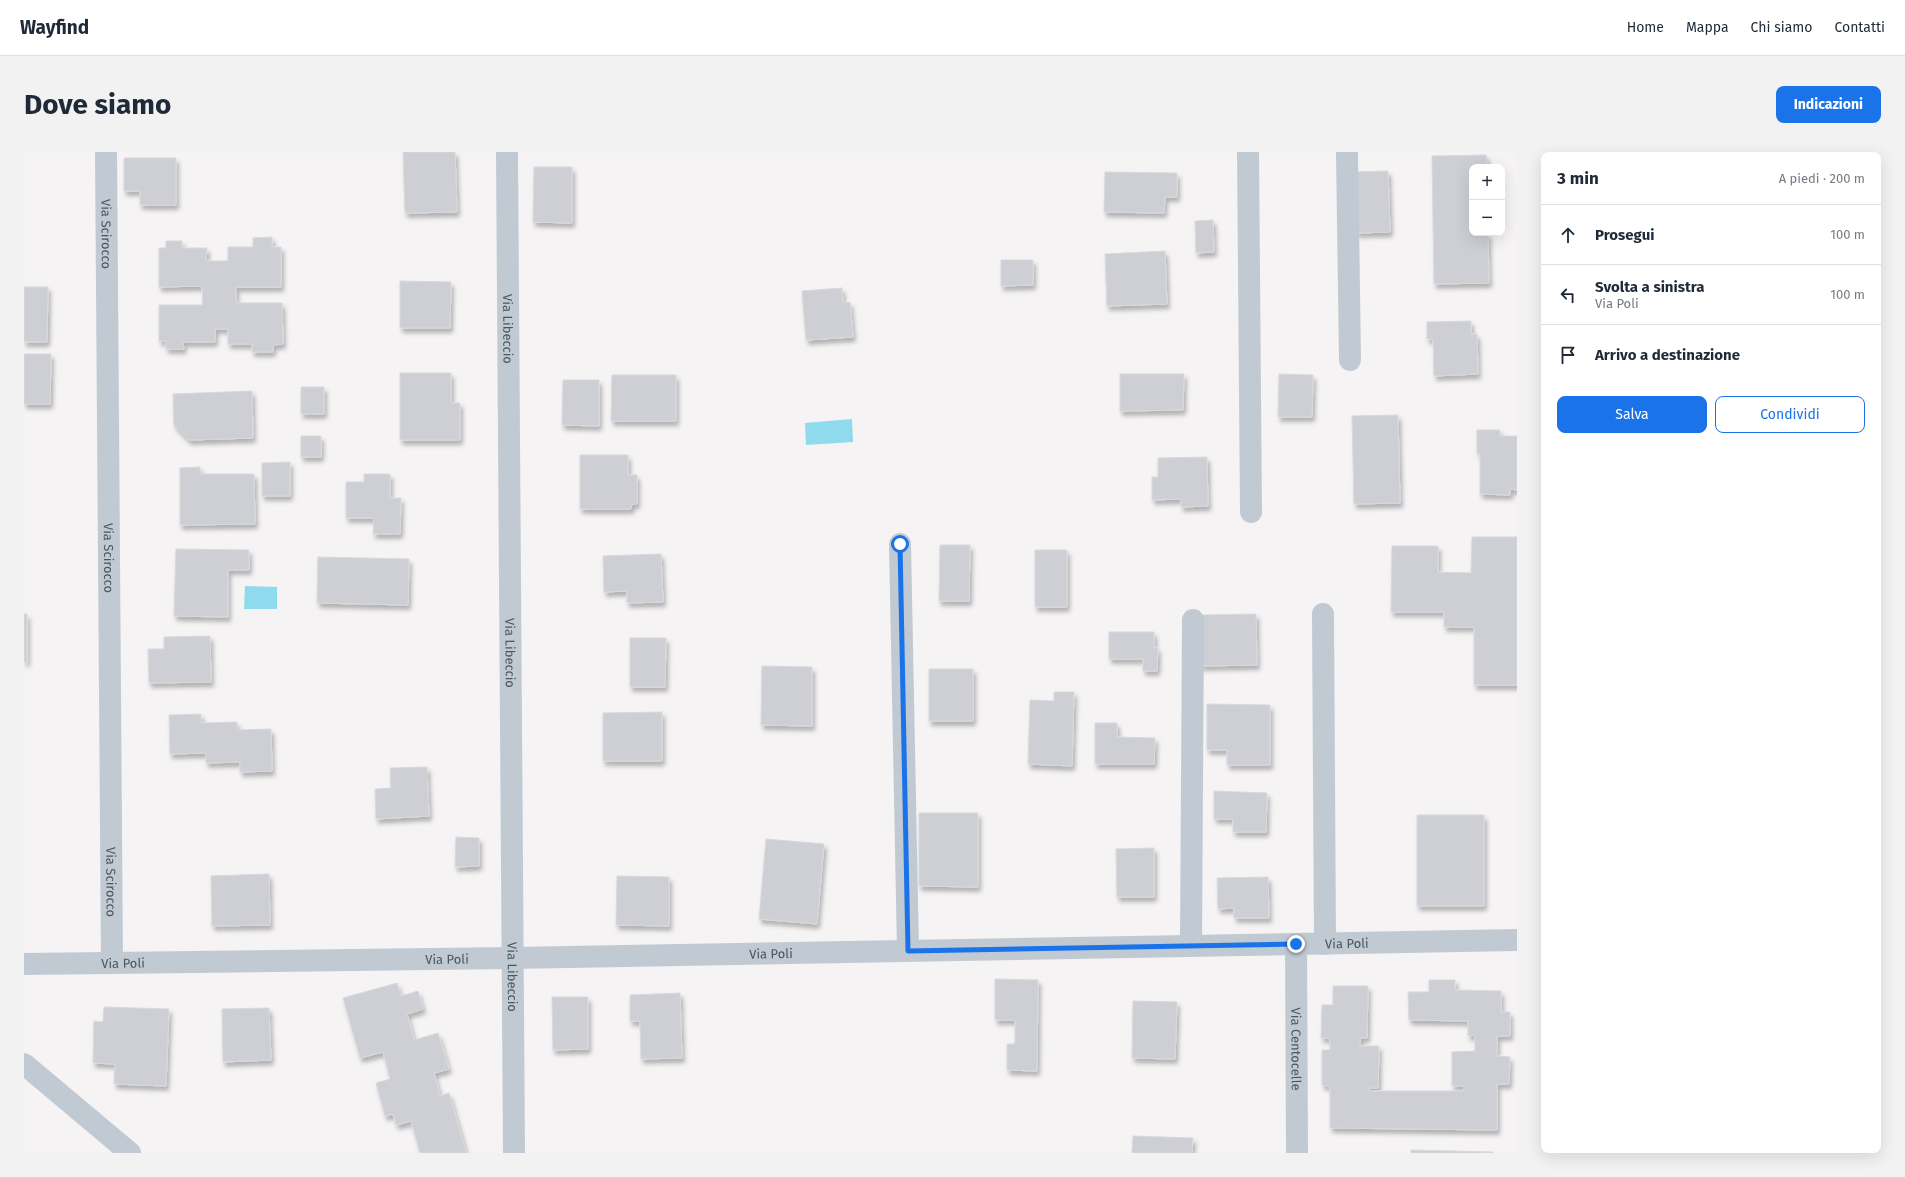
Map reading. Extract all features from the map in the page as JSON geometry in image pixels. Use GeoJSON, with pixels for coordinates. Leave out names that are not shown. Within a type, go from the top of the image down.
{"type":"FeatureCollection","features":[{"type":"Feature","properties":{"kind":"street","name":"Via Scirocco"},"geometry":{"type":"LineString","coordinates":[[106,152],[112,963]]}},
{"type":"Feature","properties":{"kind":"street","name":"Via Libeccio"},"geometry":{"type":"LineString","coordinates":[[507,152],[514,1153]]}},
{"type":"Feature","properties":{"kind":"street"},"geometry":{"type":"LineString","coordinates":[[1248,152],[1251,512]]}},
{"type":"Feature","properties":{"kind":"street"},"geometry":{"type":"LineString","coordinates":[[1346,152],[1350,360]]}},
{"type":"Feature","properties":{"kind":"street"},"geometry":{"type":"LineString","coordinates":[[900,544],[908,951]]}},
{"type":"Feature","properties":{"kind":"street"},"geometry":{"type":"LineString","coordinates":[[1323,614],[1325,944]]}},
{"type":"Feature","properties":{"kind":"street"},"geometry":{"type":"LineString","coordinates":[[1191,946],[1193,620]]}},
{"type":"Feature","properties":{"kind":"street","name":"Via Poli"},"geometry":{"type":"LineString","coordinates":[[24,964],[512,958],[1517,940]]}},
{"type":"Feature","properties":{"kind":"street","name":"Via Centocelle"},"geometry":{"type":"LineString","coordinates":[[1296,944],[1297,1153]]}},
{"type":"Feature","properties":{"kind":"street"},"geometry":{"type":"LineString","coordinates":[[24,1064],[130,1153]]}},
{"type":"Feature","properties":{"kind":"water"},"geometry":{"type":"Polygon","coordinates":[[[852,419],[853,442],[806,445],[805,423],[852,419]]]}},
{"type":"Feature","properties":{"kind":"water"},"geometry":{"type":"Polygon","coordinates":[[[245,586],[277,587],[277,609],[244,609],[245,586]]]}},
{"type":"Feature","properties":{"kind":"building"},"geometry":{"type":"Polygon","coordinates":[[[403,152],[455,152],[457,212],[405,213],[403,152]]]}},
{"type":"Feature","properties":{"kind":"building"},"geometry":{"type":"Polygon","coordinates":[[[1486,155],[1487,164],[1469,164],[1469,236],[1488,236],[1489,283],[1434,284],[1432,156],[1486,155]]]}},
{"type":"Feature","properties":{"kind":"building"},"geometry":{"type":"Polygon","coordinates":[[[124,158],[176,158],[176,205],[140,205],[140,191],[124,191],[124,158]]]}},
{"type":"Feature","properties":{"kind":"building"},"geometry":{"type":"Polygon","coordinates":[[[534,167],[572,167],[572,223],[533,222],[534,167]]]}},
{"type":"Feature","properties":{"kind":"building"},"geometry":{"type":"Polygon","coordinates":[[[1388,171],[1390,232],[1356,233],[1354,172],[1388,171]]]}},
{"type":"Feature","properties":{"kind":"building"},"geometry":{"type":"Polygon","coordinates":[[[1105,172],[1177,173],[1177,197],[1165,197],[1164,213],[1104,212],[1105,172]]]}},
{"type":"Feature","properties":{"kind":"building"},"geometry":{"type":"Polygon","coordinates":[[[1213,220],[1214,252],[1196,253],[1195,221],[1213,220]]]}},
{"type":"Feature","properties":{"kind":"building"},"geometry":{"type":"Polygon","coordinates":[[[272,237],[272,247],[281,247],[281,287],[236,287],[236,303],[282,303],[283,344],[273,345],[273,352],[252,352],[252,344],[228,344],[228,329],[215,329],[215,342],[183,342],[184,349],[166,349],[166,341],[159,341],[159,305],[203,305],[202,286],[159,287],[159,248],[166,248],[166,241],[182,241],[182,248],[207,248],[206,261],[228,261],[228,247],[253,247],[253,238],[272,237]]]}},
{"type":"Feature","properties":{"kind":"building"},"geometry":{"type":"Polygon","coordinates":[[[1165,251],[1167,304],[1107,306],[1105,254],[1165,251]]]}},
{"type":"Feature","properties":{"kind":"building"},"geometry":{"type":"Polygon","coordinates":[[[1001,260],[1033,260],[1033,285],[1001,286],[1001,260]]]}},
{"type":"Feature","properties":{"kind":"building"},"geometry":{"type":"Polygon","coordinates":[[[400,281],[451,282],[450,328],[400,328],[400,281]]]}},
{"type":"Feature","properties":{"kind":"building"},"geometry":{"type":"Polygon","coordinates":[[[24,287],[48,287],[47,342],[24,342],[24,287]]]}},
{"type":"Feature","properties":{"kind":"building"},"geometry":{"type":"Polygon","coordinates":[[[842,288],[843,303],[850,302],[853,337],[806,340],[802,291],[842,288]]]}},
{"type":"Feature","properties":{"kind":"building"},"geometry":{"type":"Polygon","coordinates":[[[1471,321],[1471,334],[1477,334],[1478,374],[1434,376],[1433,339],[1427,339],[1427,322],[1471,321]]]}},
{"type":"Feature","properties":{"kind":"building"},"geometry":{"type":"Polygon","coordinates":[[[24,354],[51,354],[50,404],[24,404],[24,354]]]}},
{"type":"Feature","properties":{"kind":"building"},"geometry":{"type":"Polygon","coordinates":[[[400,373],[451,373],[451,403],[460,403],[460,440],[400,440],[400,373]]]}},
{"type":"Feature","properties":{"kind":"building"},"geometry":{"type":"Polygon","coordinates":[[[1120,374],[1184,374],[1183,410],[1120,411],[1120,374]]]}},
{"type":"Feature","properties":{"kind":"building"},"geometry":{"type":"Polygon","coordinates":[[[1279,374],[1313,375],[1312,417],[1278,417],[1279,374]]]}},
{"type":"Feature","properties":{"kind":"building"},"geometry":{"type":"Polygon","coordinates":[[[612,375],[676,375],[676,421],[611,421],[612,375]]]}},
{"type":"Feature","properties":{"kind":"building"},"geometry":{"type":"Polygon","coordinates":[[[563,380],[599,380],[599,426],[562,425],[563,380]]]}},
{"type":"Feature","properties":{"kind":"building"},"geometry":{"type":"Polygon","coordinates":[[[301,387],[324,387],[324,414],[301,414],[301,387]]]}},
{"type":"Feature","properties":{"kind":"building"},"geometry":{"type":"Polygon","coordinates":[[[252,391],[253,438],[189,440],[174,425],[173,394],[252,391]]]}},
{"type":"Feature","properties":{"kind":"building"},"geometry":{"type":"Polygon","coordinates":[[[1398,415],[1400,503],[1354,504],[1352,416],[1398,415]]]}},
{"type":"Feature","properties":{"kind":"building"},"geometry":{"type":"Polygon","coordinates":[[[1477,430],[1500,430],[1500,436],[1517,436],[1517,490],[1510,489],[1510,495],[1480,494],[1480,454],[1477,453],[1477,430]]]}},
{"type":"Feature","properties":{"kind":"building"},"geometry":{"type":"Polygon","coordinates":[[[301,436],[321,436],[321,457],[301,457],[301,436]]]}},
{"type":"Feature","properties":{"kind":"building"},"geometry":{"type":"Polygon","coordinates":[[[580,455],[628,455],[628,475],[637,475],[637,504],[632,504],[631,509],[580,509],[580,455]]]}},
{"type":"Feature","properties":{"kind":"building"},"geometry":{"type":"Polygon","coordinates":[[[1207,457],[1208,506],[1181,507],[1181,499],[1152,500],[1152,477],[1158,477],[1158,458],[1207,457]]]}},
{"type":"Feature","properties":{"kind":"building"},"geometry":{"type":"Polygon","coordinates":[[[290,462],[290,496],[262,496],[262,463],[290,462]]]}},
{"type":"Feature","properties":{"kind":"building"},"geometry":{"type":"Polygon","coordinates":[[[200,467],[200,474],[254,474],[255,524],[180,525],[180,468],[200,467]]]}},
{"type":"Feature","properties":{"kind":"building"},"geometry":{"type":"Polygon","coordinates":[[[364,474],[390,474],[390,498],[401,498],[400,534],[373,534],[374,518],[346,518],[346,482],[364,482],[364,474]]]}},
{"type":"Feature","properties":{"kind":"building"},"geometry":{"type":"Polygon","coordinates":[[[1472,537],[1517,537],[1517,685],[1474,685],[1474,627],[1444,627],[1444,612],[1391,612],[1392,546],[1438,546],[1438,572],[1471,573],[1472,537]]]}},
{"type":"Feature","properties":{"kind":"building"},"geometry":{"type":"Polygon","coordinates":[[[940,545],[970,545],[969,601],[939,601],[940,545]]]}},
{"type":"Feature","properties":{"kind":"building"},"geometry":{"type":"Polygon","coordinates":[[[176,549],[249,550],[249,570],[228,570],[228,617],[174,616],[176,549]]]}},
{"type":"Feature","properties":{"kind":"building"},"geometry":{"type":"Polygon","coordinates":[[[1035,550],[1067,550],[1067,607],[1035,607],[1035,550]]]}},
{"type":"Feature","properties":{"kind":"building"},"geometry":{"type":"Polygon","coordinates":[[[661,554],[663,602],[627,603],[627,591],[604,592],[603,556],[661,554]]]}},
{"type":"Feature","properties":{"kind":"building"},"geometry":{"type":"Polygon","coordinates":[[[318,557],[409,559],[408,605],[317,603],[318,557]]]}},
{"type":"Feature","properties":{"kind":"building"},"geometry":{"type":"Polygon","coordinates":[[[24,614],[27,614],[27,662],[24,662],[24,614]]]}},
{"type":"Feature","properties":{"kind":"building"},"geometry":{"type":"Polygon","coordinates":[[[1256,614],[1257,665],[1200,666],[1199,615],[1256,614]]]}},
{"type":"Feature","properties":{"kind":"building"},"geometry":{"type":"Polygon","coordinates":[[[1109,632],[1154,632],[1154,648],[1158,648],[1157,671],[1143,671],[1143,659],[1109,659],[1109,632]]]}},
{"type":"Feature","properties":{"kind":"building"},"geometry":{"type":"Polygon","coordinates":[[[210,636],[211,682],[149,683],[148,649],[164,649],[164,637],[210,636]]]}},
{"type":"Feature","properties":{"kind":"building"},"geometry":{"type":"Polygon","coordinates":[[[630,638],[666,638],[665,687],[630,687],[630,638]]]}},
{"type":"Feature","properties":{"kind":"building"},"geometry":{"type":"Polygon","coordinates":[[[762,666],[812,667],[812,726],[761,725],[762,666]]]}},
{"type":"Feature","properties":{"kind":"building"},"geometry":{"type":"Polygon","coordinates":[[[929,669],[973,669],[973,721],[929,721],[929,669]]]}},
{"type":"Feature","properties":{"kind":"building"},"geometry":{"type":"Polygon","coordinates":[[[1054,692],[1074,692],[1072,766],[1028,764],[1030,700],[1054,701],[1054,692]]]}},
{"type":"Feature","properties":{"kind":"building"},"geometry":{"type":"Polygon","coordinates":[[[1207,704],[1270,705],[1270,765],[1227,765],[1227,750],[1207,750],[1207,704]]]}},
{"type":"Feature","properties":{"kind":"building"},"geometry":{"type":"Polygon","coordinates":[[[662,712],[662,761],[603,761],[603,713],[662,712]]]}},
{"type":"Feature","properties":{"kind":"building"},"geometry":{"type":"Polygon","coordinates":[[[201,714],[201,723],[237,722],[237,730],[271,729],[272,771],[240,772],[240,762],[206,763],[206,753],[170,754],[169,715],[201,714]]]}},
{"type":"Feature","properties":{"kind":"building"},"geometry":{"type":"Polygon","coordinates":[[[1095,723],[1117,723],[1117,737],[1155,738],[1154,764],[1095,764],[1095,723]]]}},
{"type":"Feature","properties":{"kind":"building"},"geometry":{"type":"Polygon","coordinates":[[[427,767],[429,816],[376,819],[375,789],[391,788],[390,768],[427,767]]]}},
{"type":"Feature","properties":{"kind":"building"},"geometry":{"type":"Polygon","coordinates":[[[1214,791],[1267,793],[1266,832],[1233,832],[1233,819],[1214,819],[1214,791]]]}},
{"type":"Feature","properties":{"kind":"building"},"geometry":{"type":"Polygon","coordinates":[[[919,813],[978,813],[978,887],[919,886],[919,813]]]}},
{"type":"Feature","properties":{"kind":"building"},"geometry":{"type":"Polygon","coordinates":[[[1417,815],[1484,815],[1484,906],[1417,906],[1417,815]]]}},
{"type":"Feature","properties":{"kind":"building"},"geometry":{"type":"Polygon","coordinates":[[[456,837],[479,838],[479,866],[455,867],[456,837]]]}},
{"type":"Feature","properties":{"kind":"building"},"geometry":{"type":"Polygon","coordinates":[[[766,839],[824,844],[817,924],[759,919],[766,839]]]}},
{"type":"Feature","properties":{"kind":"building"},"geometry":{"type":"Polygon","coordinates":[[[1154,848],[1154,897],[1117,897],[1116,849],[1154,848]]]}},
{"type":"Feature","properties":{"kind":"building"},"geometry":{"type":"Polygon","coordinates":[[[269,874],[270,925],[212,926],[211,876],[269,874]]]}},
{"type":"Feature","properties":{"kind":"building"},"geometry":{"type":"Polygon","coordinates":[[[617,876],[669,877],[669,926],[616,925],[617,876]]]}},
{"type":"Feature","properties":{"kind":"building"},"geometry":{"type":"Polygon","coordinates":[[[1268,877],[1269,918],[1234,918],[1234,908],[1218,909],[1217,878],[1268,877]]]}},
{"type":"Feature","properties":{"kind":"building"},"geometry":{"type":"Polygon","coordinates":[[[995,979],[1038,980],[1037,1071],[1007,1070],[1007,1044],[1015,1044],[1015,1020],[995,1020],[995,979]]]}},
{"type":"Feature","properties":{"kind":"building"},"geometry":{"type":"Polygon","coordinates":[[[1429,980],[1455,980],[1455,990],[1501,991],[1501,1012],[1510,1012],[1510,1036],[1497,1036],[1497,1056],[1510,1057],[1509,1084],[1497,1084],[1497,1130],[1330,1128],[1330,1086],[1322,1085],[1322,1050],[1330,1050],[1330,1038],[1321,1038],[1322,1005],[1333,1005],[1333,986],[1368,986],[1367,1038],[1360,1038],[1360,1046],[1379,1046],[1378,1088],[1369,1088],[1369,1091],[1464,1091],[1464,1086],[1452,1086],[1452,1052],[1475,1051],[1475,1035],[1468,1036],[1468,1021],[1409,1020],[1408,992],[1429,992],[1429,980]]]}},
{"type":"Feature","properties":{"kind":"building"},"geometry":{"type":"Polygon","coordinates":[[[397,983],[401,996],[418,991],[423,1009],[407,1014],[414,1040],[438,1033],[449,1069],[434,1073],[440,1096],[449,1093],[466,1153],[420,1153],[411,1121],[396,1125],[393,1114],[385,1116],[376,1083],[390,1079],[383,1052],[360,1058],[343,998],[397,983]]]}},
{"type":"Feature","properties":{"kind":"building"},"geometry":{"type":"Polygon","coordinates":[[[680,993],[682,1058],[641,1059],[640,1021],[630,1021],[630,995],[680,993]]]}},
{"type":"Feature","properties":{"kind":"building"},"geometry":{"type":"Polygon","coordinates":[[[552,997],[588,997],[588,1049],[553,1050],[552,997]]]}},
{"type":"Feature","properties":{"kind":"building"},"geometry":{"type":"Polygon","coordinates":[[[1133,1001],[1177,1002],[1175,1059],[1132,1058],[1133,1001]]]}},
{"type":"Feature","properties":{"kind":"building"},"geometry":{"type":"Polygon","coordinates":[[[104,1007],[169,1009],[166,1086],[114,1084],[115,1064],[93,1063],[94,1021],[103,1022],[104,1007]]]}},
{"type":"Feature","properties":{"kind":"building"},"geometry":{"type":"Polygon","coordinates":[[[269,1008],[271,1060],[223,1062],[222,1009],[269,1008]]]}},
{"type":"Feature","properties":{"kind":"building"},"geometry":{"type":"Polygon","coordinates":[[[1133,1136],[1193,1138],[1192,1153],[1132,1153],[1133,1136]]]}},
{"type":"Feature","properties":{"kind":"building"},"geometry":{"type":"Polygon","coordinates":[[[1411,1150],[1493,1152],[1493,1153],[1411,1153],[1411,1150]]]}},
{"type":"Feature","properties":{"kind":"route"},"geometry":{"type":"LineString","coordinates":[[900,544],[908,951],[1296,944]]}}]}
